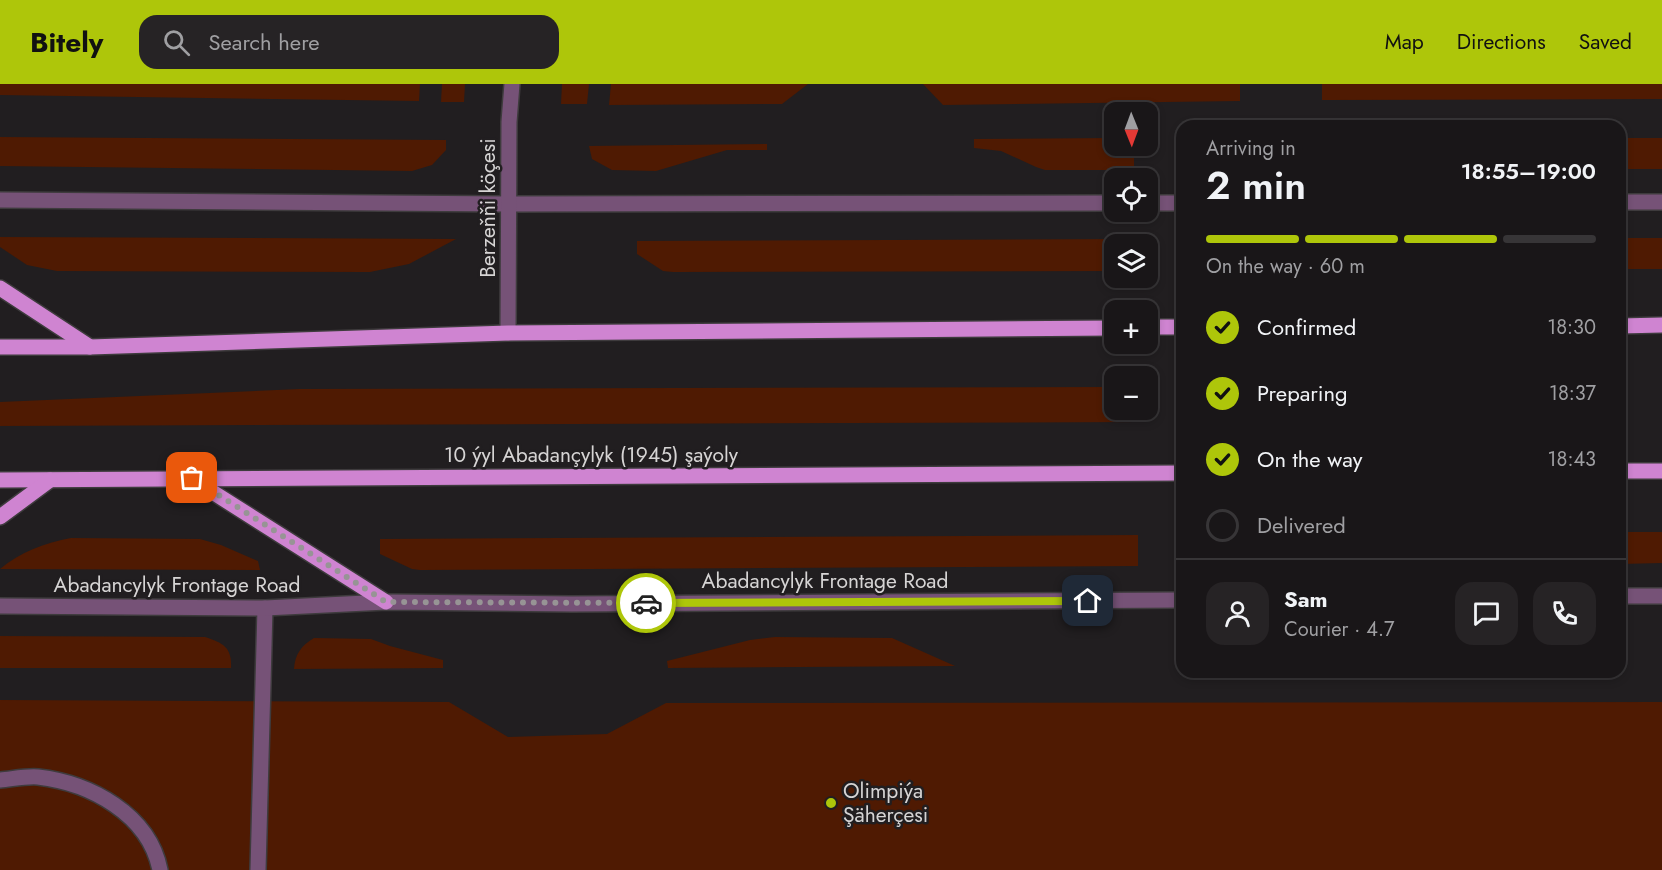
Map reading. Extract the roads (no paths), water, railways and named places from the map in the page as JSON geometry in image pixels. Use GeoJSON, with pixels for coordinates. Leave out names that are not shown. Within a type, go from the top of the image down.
{"type":"FeatureCollection","features":[{"type":"Feature","properties":{"kind":"main road"},"geometry":{"type":"LineString","coordinates":[[0,288],[90,347]]}},
{"type":"Feature","properties":{"kind":"main road"},"geometry":{"type":"LineString","coordinates":[[1626,326],[1662,325]]}},
{"type":"Feature","properties":{"kind":"main road"},"geometry":{"type":"LineString","coordinates":[[1158,327],[1176,327]]}},
{"type":"Feature","properties":{"kind":"main road"},"geometry":{"type":"LineString","coordinates":[[0,347],[90,347],[508,333],[1104,328]]}},
{"type":"Feature","properties":{"kind":"main road"},"geometry":{"type":"LineString","coordinates":[[1626,471],[1662,471]]}},
{"type":"Feature","properties":{"kind":"main road","name":"10 ýyl Abadançylyk (1945) şaýoly"},"geometry":{"type":"LineString","coordinates":[[0,480],[1176,473]]}},
{"type":"Feature","properties":{"kind":"main road"},"geometry":{"type":"LineString","coordinates":[[192,478],[386,602]]}},
{"type":"Feature","properties":{"kind":"main road"},"geometry":{"type":"LineString","coordinates":[[0,517],[50,480]]}},
{"type":"Feature","properties":{"kind":"street","name":"Berzeňňi köçesi"},"geometry":{"type":"LineString","coordinates":[[508,333],[509,122],[512,84]]}},
{"type":"Feature","properties":{"kind":"street"},"geometry":{"type":"LineString","coordinates":[[0,200],[508,204],[1104,203]]}},
{"type":"Feature","properties":{"kind":"street"},"geometry":{"type":"LineString","coordinates":[[1626,202],[1662,202]]}},
{"type":"Feature","properties":{"kind":"street"},"geometry":{"type":"LineString","coordinates":[[1158,203],[1176,203]]}},
{"type":"Feature","properties":{"kind":"street"},"geometry":{"type":"LineString","coordinates":[[1626,596],[1662,596]]}},
{"type":"Feature","properties":{"kind":"street","name":"Abadancylyk Frontage Road"},"geometry":{"type":"LineString","coordinates":[[0,606],[265,608],[386,602],[572,604],[1176,600]]}},
{"type":"Feature","properties":{"kind":"street"},"geometry":{"type":"LineString","coordinates":[[258,870],[265,608]]}},
{"type":"Feature","properties":{"kind":"street"},"geometry":{"type":"LineString","coordinates":[[0,780],[36,777],[84,788],[119,807],[144,832],[158,856],[160,870]]}},
{"type":"Feature","properties":{"kind":"place","name":"Olimpiýa Şäherçesi"},"geometry":{"type":"Point","coordinates":[831,803]}}]}
